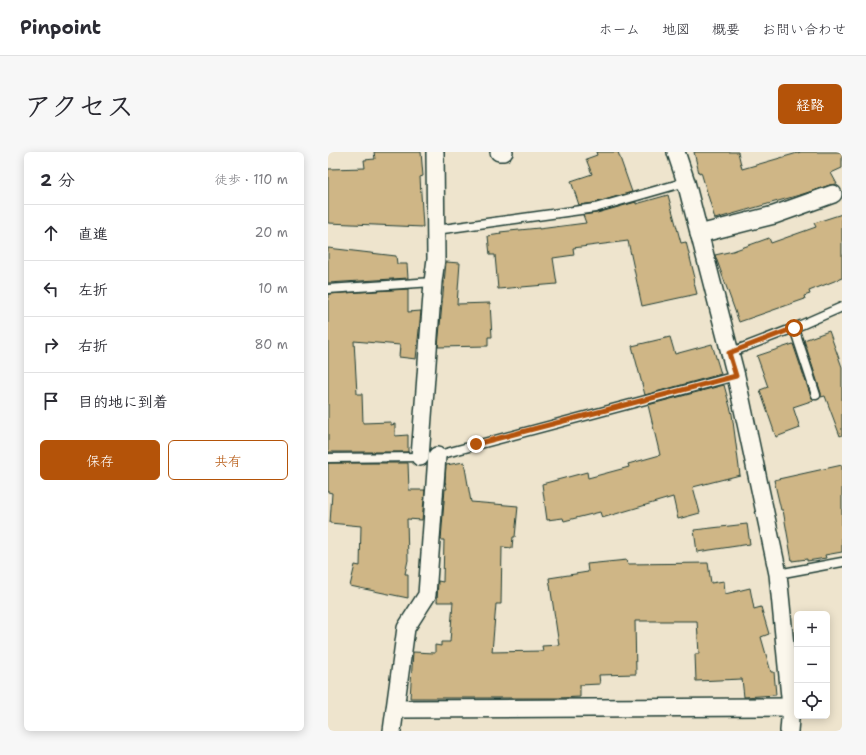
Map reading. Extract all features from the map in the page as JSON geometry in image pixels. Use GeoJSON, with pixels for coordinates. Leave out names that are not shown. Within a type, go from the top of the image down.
{"type":"FeatureCollection","features":[{"type":"Feature","properties":{"kind":"street"},"geometry":{"type":"LineString","coordinates":[[392,731],[406,628],[427,595],[428,456],[433,282],[436,259],[435,152]]}},
{"type":"Feature","properties":{"kind":"street"},"geometry":{"type":"LineString","coordinates":[[499,152],[504,152]]}},
{"type":"Feature","properties":{"kind":"street"},"geometry":{"type":"LineString","coordinates":[[676,152],[686,182],[736,376],[778,574],[790,707],[789,731]]}},
{"type":"Feature","properties":{"kind":"street"},"geometry":{"type":"LineString","coordinates":[[699,234],[774,215],[833,194]]}},
{"type":"Feature","properties":{"kind":"street"},"geometry":{"type":"LineString","coordinates":[[395,709],[790,707]]}},
{"type":"Feature","properties":{"kind":"lane"},"geometry":{"type":"LineString","coordinates":[[436,230],[595,208],[686,182]]}},
{"type":"Feature","properties":{"kind":"lane"},"geometry":{"type":"LineString","coordinates":[[328,289],[433,282]]}},
{"type":"Feature","properties":{"kind":"lane"},"geometry":{"type":"LineString","coordinates":[[729,353],[794,328],[842,307]]}},
{"type":"Feature","properties":{"kind":"lane"},"geometry":{"type":"LineString","coordinates":[[794,328],[816,395]]}},
{"type":"Feature","properties":{"kind":"lane"},"geometry":{"type":"LineString","coordinates":[[328,458],[428,456],[736,376]]}},
{"type":"Feature","properties":{"kind":"lane"},"geometry":{"type":"LineString","coordinates":[[778,574],[842,562]]}},
{"type":"Feature","properties":{"kind":"building"},"geometry":{"type":"Polygon","coordinates":[[[374,152],[421,152],[423,176],[420,177],[423,227],[328,223],[328,169],[365,168],[364,160],[375,159],[374,152]]]}},
{"type":"Feature","properties":{"kind":"building"},"geometry":{"type":"Polygon","coordinates":[[[596,152],[618,152],[632,192],[594,203],[579,205],[571,181],[592,174],[586,159],[597,155],[596,152]]]}},
{"type":"Feature","properties":{"kind":"building"},"geometry":{"type":"Polygon","coordinates":[[[694,152],[738,152],[742,169],[801,152],[842,152],[842,168],[831,173],[837,184],[715,219],[701,172],[699,173],[694,152]]]}},
{"type":"Feature","properties":{"kind":"building"},"geometry":{"type":"Polygon","coordinates":[[[668,195],[681,243],[686,242],[695,278],[693,279],[697,294],[642,306],[628,241],[573,248],[574,255],[553,258],[557,284],[498,289],[495,255],[490,255],[488,236],[501,234],[500,232],[586,223],[583,215],[597,213],[636,202],[636,204],[668,195]]]}},
{"type":"Feature","properties":{"kind":"building"},"geometry":{"type":"Polygon","coordinates":[[[842,214],[842,278],[809,291],[810,294],[804,296],[805,299],[739,322],[715,255],[733,251],[769,238],[771,243],[816,227],[814,223],[842,214]]]}},
{"type":"Feature","properties":{"kind":"building"},"geometry":{"type":"Polygon","coordinates":[[[328,248],[396,256],[397,264],[407,264],[408,278],[328,283],[328,248]]]}},
{"type":"Feature","properties":{"kind":"building"},"geometry":{"type":"Polygon","coordinates":[[[446,262],[460,263],[457,304],[490,303],[492,337],[488,337],[488,346],[438,347],[446,262]]]}},
{"type":"Feature","properties":{"kind":"building"},"geometry":{"type":"Polygon","coordinates":[[[408,289],[408,312],[421,311],[416,359],[399,357],[400,345],[354,341],[357,394],[362,394],[363,423],[391,422],[391,425],[395,424],[395,436],[408,435],[408,452],[328,452],[328,294],[408,289]]]}},
{"type":"Feature","properties":{"kind":"building"},"geometry":{"type":"Polygon","coordinates":[[[829,331],[842,367],[842,435],[840,436],[825,396],[821,397],[804,340],[829,331]]]}},
{"type":"Feature","properties":{"kind":"building"},"geometry":{"type":"Polygon","coordinates":[[[670,337],[675,354],[712,344],[721,374],[645,395],[632,346],[670,337]]]}},
{"type":"Feature","properties":{"kind":"building"},"geometry":{"type":"Polygon","coordinates":[[[793,344],[811,397],[814,400],[793,407],[800,428],[776,437],[760,390],[768,387],[757,356],[793,344]]]}},
{"type":"Feature","properties":{"kind":"building"},"geometry":{"type":"Polygon","coordinates":[[[724,385],[732,414],[740,475],[693,487],[700,513],[678,519],[673,497],[602,518],[600,512],[564,521],[563,518],[547,520],[542,484],[587,472],[588,478],[629,467],[628,464],[660,455],[648,405],[724,385]]]}},
{"type":"Feature","properties":{"kind":"building"},"geometry":{"type":"Polygon","coordinates":[[[464,462],[471,502],[518,506],[515,537],[513,537],[512,548],[502,547],[501,604],[496,604],[492,652],[543,651],[542,646],[559,645],[549,578],[588,572],[587,564],[627,560],[628,564],[708,563],[711,583],[724,581],[725,594],[750,588],[754,609],[761,607],[769,634],[761,637],[771,672],[774,672],[776,695],[744,697],[742,679],[696,681],[695,654],[699,654],[697,621],[635,621],[636,674],[599,675],[600,684],[580,685],[580,697],[410,698],[413,652],[435,653],[435,645],[441,646],[441,642],[450,642],[453,602],[437,602],[438,581],[443,582],[444,540],[441,540],[445,489],[447,489],[445,481],[446,465],[464,462]]]}},
{"type":"Feature","properties":{"kind":"building"},"geometry":{"type":"Polygon","coordinates":[[[328,463],[408,463],[409,490],[425,490],[422,520],[407,519],[408,560],[405,574],[408,574],[408,598],[350,586],[355,565],[360,566],[361,526],[330,523],[332,493],[328,492],[328,463]]]}},
{"type":"Feature","properties":{"kind":"building"},"geometry":{"type":"Polygon","coordinates":[[[842,465],[842,552],[825,555],[826,558],[807,561],[807,559],[792,561],[783,510],[781,510],[774,480],[842,465]]]}},
{"type":"Feature","properties":{"kind":"building"},"geometry":{"type":"Polygon","coordinates":[[[747,524],[750,544],[697,552],[694,530],[747,524]]]}},
{"type":"Feature","properties":{"kind":"route"},"geometry":{"type":"LineString","coordinates":[[476,444],[736,376],[729,353],[794,328]]}}]}
